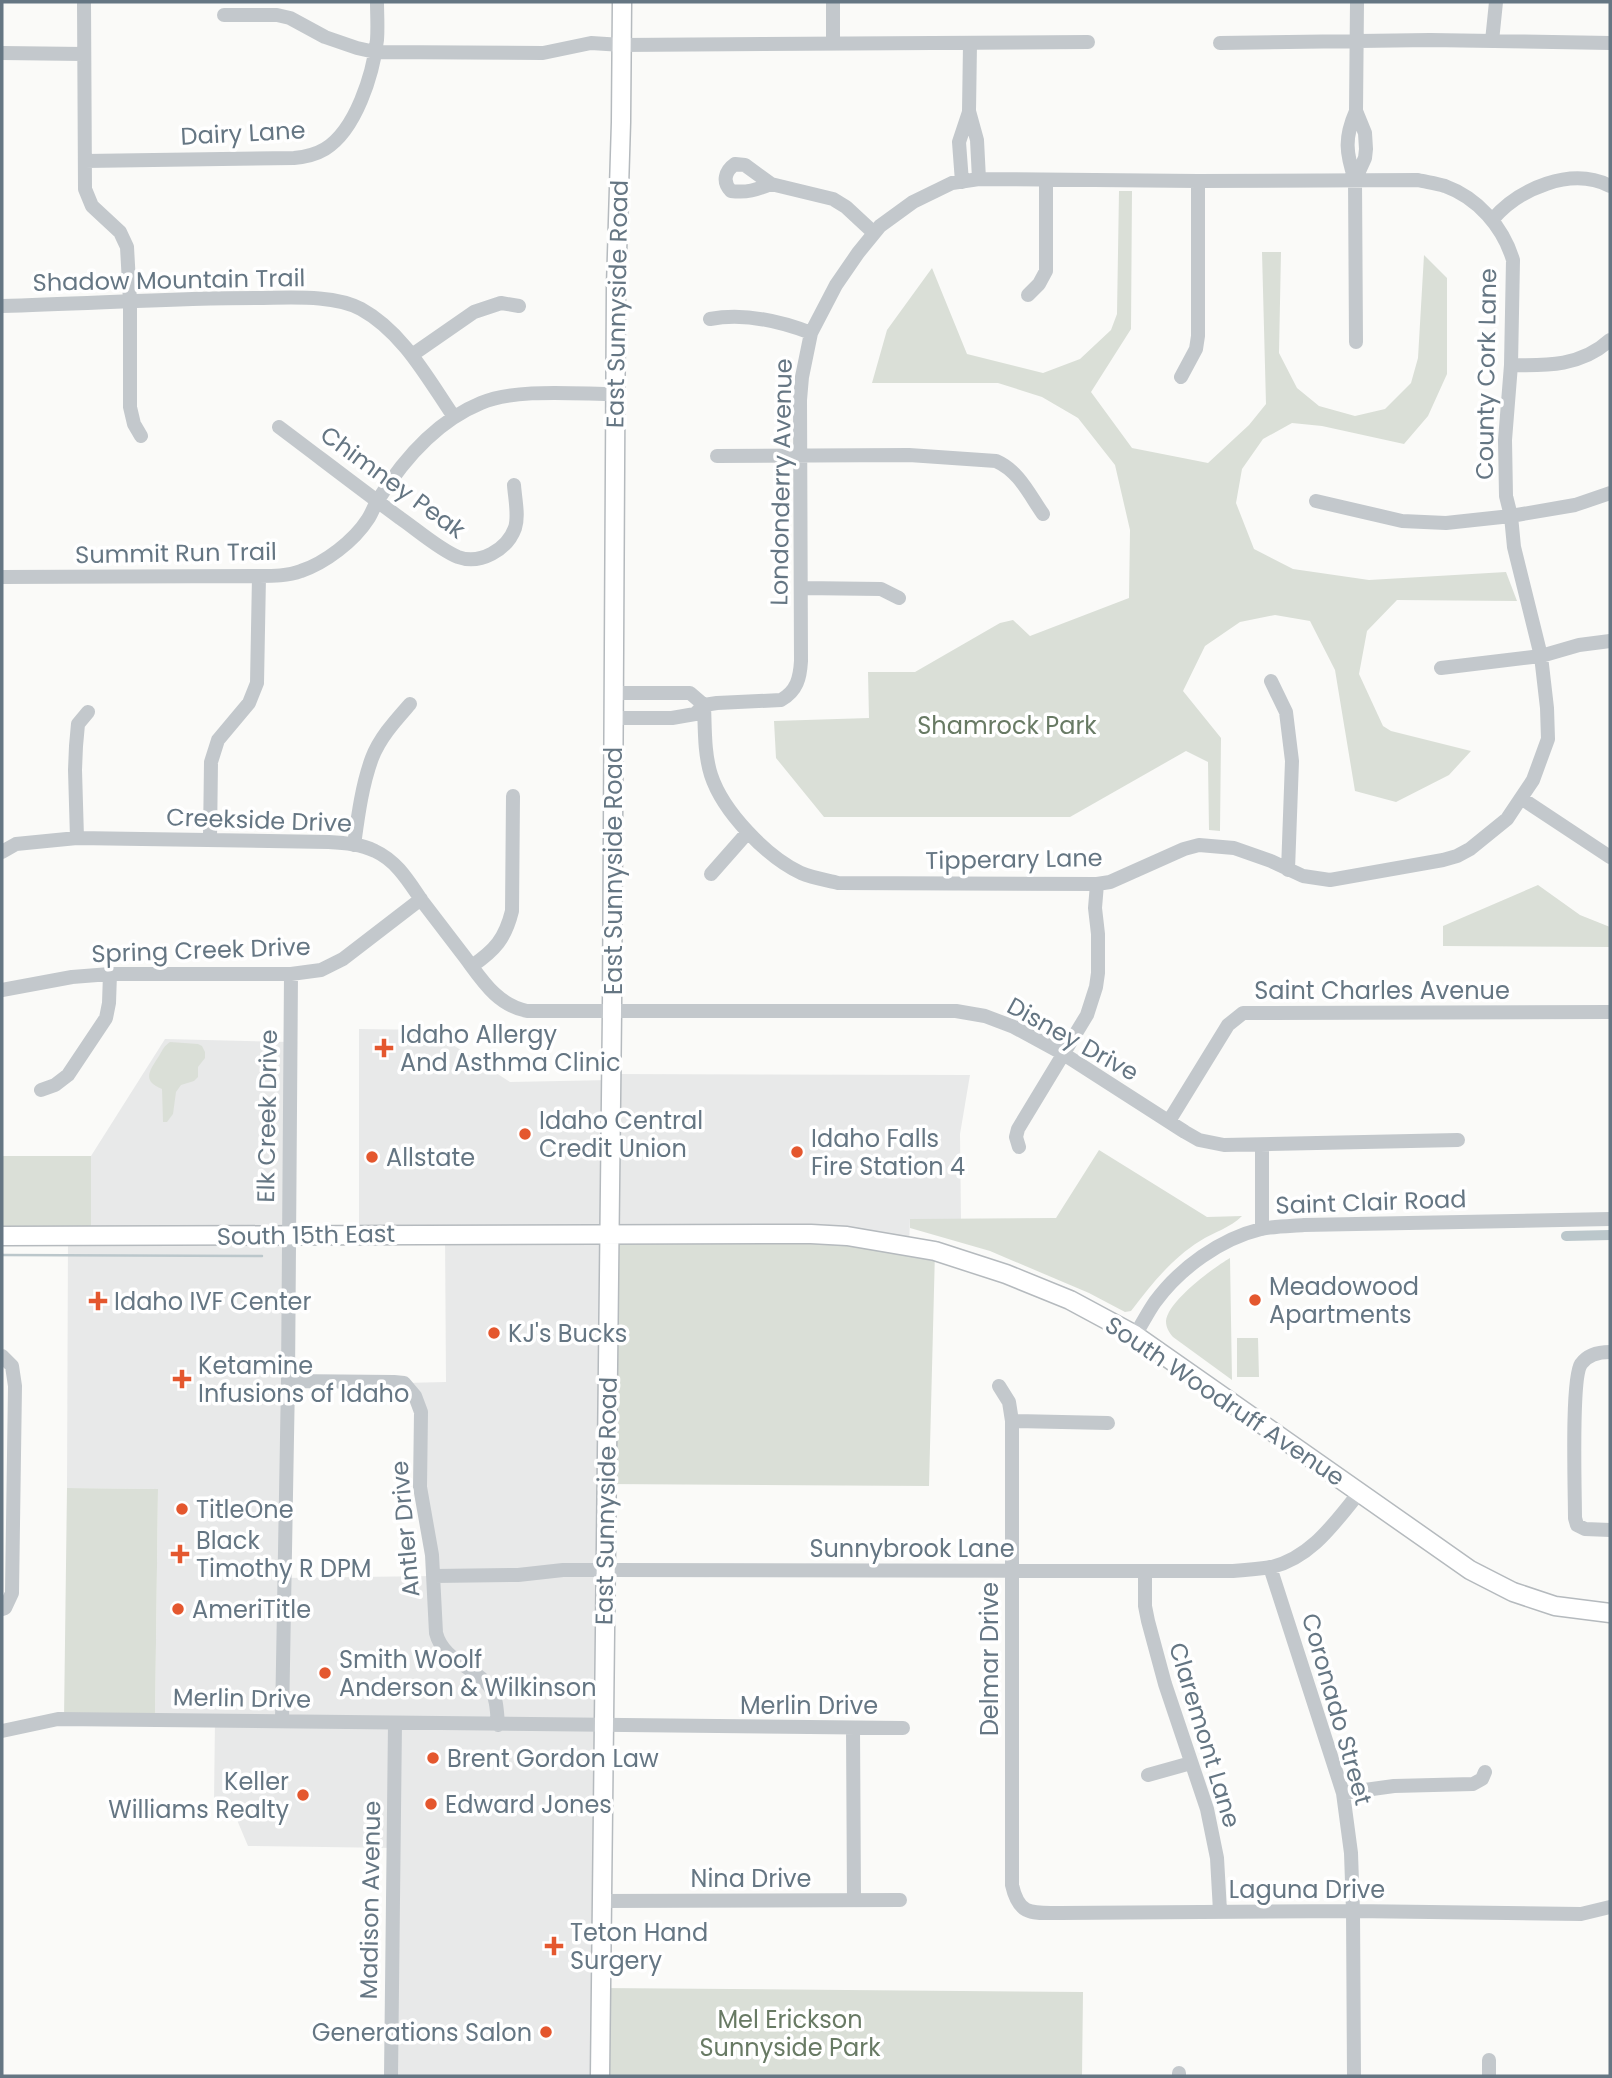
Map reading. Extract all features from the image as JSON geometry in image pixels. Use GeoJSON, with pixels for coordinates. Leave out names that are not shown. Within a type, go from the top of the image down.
{"type":"FeatureCollection","features":[{"type":"Feature","properties":{"kind":"main road","name":"East Sunnyside Road"},"geometry":{"type":"LineString","coordinates":[[600,2076],[615,693],[615,394],[622,2]]}},
{"type":"Feature","properties":{"kind":"main road","name":"South 15th East"},"geometry":{"type":"LineString","coordinates":[[2,1236],[609,1234]]}},
{"type":"Feature","properties":{"kind":"main road","name":"South Woodruff Avenue"},"geometry":{"type":"LineString","coordinates":[[609,1234],[847,1236],[935,1251],[1006,1274],[1070,1300],[1135,1335],[1423,1539],[1492,1583],[1555,1606],[1610,1613]]}},
{"type":"Feature","properties":{"kind":"street"},"geometry":{"type":"LineString","coordinates":[[85,2],[85,189],[92,206],[120,232],[127,247],[130,407],[134,424],[141,436]]}},
{"type":"Feature","properties":{"kind":"street","name":"Dairy Lane"},"geometry":{"type":"LineString","coordinates":[[85,162],[294,158],[324,149],[337,140],[350,124],[364,92],[375,52],[377,2]]}},
{"type":"Feature","properties":{"kind":"street"},"geometry":{"type":"LineString","coordinates":[[833,2],[833,44]]}},
{"type":"Feature","properties":{"kind":"street"},"geometry":{"type":"LineString","coordinates":[[1356,342],[1355,180],[1348,159],[1347,140],[1356,111],[1357,2]]}},
{"type":"Feature","properties":{"kind":"street"},"geometry":{"type":"LineString","coordinates":[[1492,41],[1496,2]]}},
{"type":"Feature","properties":{"kind":"street"},"geometry":{"type":"LineString","coordinates":[[224,15],[276,15],[290,18],[326,37],[375,52],[438,54],[543,53],[591,43],[1088,42]]}},
{"type":"Feature","properties":{"kind":"street"},"geometry":{"type":"LineString","coordinates":[[1220,43],[1610,43]]}},
{"type":"Feature","properties":{"kind":"street"},"geometry":{"type":"LineString","coordinates":[[970,44],[969,111],[977,140],[979,179]]}},
{"type":"Feature","properties":{"kind":"street"},"geometry":{"type":"LineString","coordinates":[[2,53],[84,54]]}},
{"type":"Feature","properties":{"kind":"street"},"geometry":{"type":"LineString","coordinates":[[962,182],[959,142],[969,111]]}},
{"type":"Feature","properties":{"kind":"street","name":"Londonderry Avenue"},"geometry":{"type":"LineString","coordinates":[[614,718],[672,718],[695,714],[704,705],[781,700],[797,686],[801,661],[802,377],[811,333],[836,285],[874,233],[898,212],[952,183],[979,179],[1355,180]]}},
{"type":"Feature","properties":{"kind":"street"},"geometry":{"type":"LineString","coordinates":[[1493,219],[1505,206],[1536,187],[1557,181],[1581,179],[1601,181],[1610,186]]}},
{"type":"Feature","properties":{"kind":"street"},"geometry":{"type":"LineString","coordinates":[[1028,295],[1040,284],[1046,271],[1046,180]]}},
{"type":"Feature","properties":{"kind":"street","name":"County Cork Lane"},"geometry":{"type":"LineString","coordinates":[[1355,180],[1418,180],[1446,187],[1473,202],[1493,219],[1509,247],[1513,260],[1511,366],[1504,440],[1506,496],[1514,547],[1541,656],[1548,740],[1533,780],[1521,799]]}},
{"type":"Feature","properties":{"kind":"street"},"geometry":{"type":"LineString","coordinates":[[1181,377],[1196,349],[1198,336],[1198,181]]}},
{"type":"Feature","properties":{"kind":"street"},"geometry":{"type":"LineString","coordinates":[[771,184],[833,199],[846,207],[874,233]]}},
{"type":"Feature","properties":{"kind":"street","name":"Shadow Mountain Trail"},"geometry":{"type":"LineString","coordinates":[[2,306],[298,298],[350,304],[373,317],[395,336],[412,355],[454,417]]}},
{"type":"Feature","properties":{"kind":"street"},"geometry":{"type":"LineString","coordinates":[[412,355],[474,312],[501,303],[519,306]]}},
{"type":"Feature","properties":{"kind":"street"},"geometry":{"type":"LineString","coordinates":[[710,319],[754,319],[791,325],[811,333]]}},
{"type":"Feature","properties":{"kind":"street"},"geometry":{"type":"LineString","coordinates":[[1511,366],[1546,366],[1579,360],[1610,340]]}},
{"type":"Feature","properties":{"kind":"street","name":"Summit Run Trail"},"geometry":{"type":"LineString","coordinates":[[2,577],[279,576],[300,572],[319,563],[346,544],[362,527],[377,501],[420,446],[440,426],[454,417],[498,397],[529,394],[615,394]]}},
{"type":"Feature","properties":{"kind":"street","name":"Chimney Peak"},"geometry":{"type":"LineString","coordinates":[[279,427],[423,535],[458,557],[472,559],[494,554],[515,529],[514,485]]}},
{"type":"Feature","properties":{"kind":"street"},"geometry":{"type":"LineString","coordinates":[[717,456],[909,455],[996,461],[1007,466],[1017,476],[1043,514]]}},
{"type":"Feature","properties":{"kind":"street"},"geometry":{"type":"LineString","coordinates":[[1316,501],[1415,522],[1446,523],[1575,505],[1610,492]]}},
{"type":"Feature","properties":{"kind":"street"},"geometry":{"type":"LineString","coordinates":[[210,839],[211,762],[218,740],[249,703],[257,683],[259,576]]}},
{"type":"Feature","properties":{"kind":"street"},"geometry":{"type":"LineString","coordinates":[[802,588],[881,589],[899,597]]}},
{"type":"Feature","properties":{"kind":"street"},"geometry":{"type":"LineString","coordinates":[[1441,668],[1541,656],[1579,645],[1610,641]]}},
{"type":"Feature","properties":{"kind":"street"},"geometry":{"type":"LineString","coordinates":[[1272,681],[1286,712],[1292,761],[1288,870]]}},
{"type":"Feature","properties":{"kind":"street","name":"Londonderry Avenue"},"geometry":{"type":"LineString","coordinates":[[615,693],[690,693],[704,705]]}},
{"type":"Feature","properties":{"kind":"street"},"geometry":{"type":"LineString","coordinates":[[354,845],[372,758],[390,727],[411,704]]}},
{"type":"Feature","properties":{"kind":"street","name":"Tipperary Lane"},"geometry":{"type":"LineString","coordinates":[[704,705],[711,774],[719,795],[733,816],[748,832],[803,874],[838,883],[1110,883],[1184,849],[1199,845],[1234,848],[1303,876],[1330,880],[1457,856],[1482,841],[1507,819],[1521,799]]}},
{"type":"Feature","properties":{"kind":"street"},"geometry":{"type":"LineString","coordinates":[[77,838],[76,746],[78,724],[88,712]]}},
{"type":"Feature","properties":{"kind":"street"},"geometry":{"type":"LineString","coordinates":[[472,966],[499,943],[512,911],[513,796]]}},
{"type":"Feature","properties":{"kind":"street"},"geometry":{"type":"LineString","coordinates":[[1521,799],[1610,857]]}},
{"type":"Feature","properties":{"kind":"street"},"geometry":{"type":"LineString","coordinates":[[711,874],[748,832]]}},
{"type":"Feature","properties":{"kind":"street","name":"Creekside Drive"},"geometry":{"type":"LineString","coordinates":[[2,852],[16,844],[77,838],[210,839],[354,845],[376,851],[403,872],[480,980],[495,994],[517,1008],[527,1010],[612,1011]]}},
{"type":"Feature","properties":{"kind":"street"},"geometry":{"type":"LineString","coordinates":[[1019,1147],[1016,1137],[1018,1129],[1087,1015],[1096,988],[1097,884]]}},
{"type":"Feature","properties":{"kind":"street","name":"Spring Creek Drive"},"geometry":{"type":"LineString","coordinates":[[2,990],[72,977],[110,974],[291,974],[321,970],[343,959],[421,899]]}},
{"type":"Feature","properties":{"kind":"street"},"geometry":{"type":"LineString","coordinates":[[41,1090],[55,1085],[68,1075],[106,1018],[110,974]]}},
{"type":"Feature","properties":{"kind":"street","name":"Elk Creek Drive"},"geometry":{"type":"LineString","coordinates":[[282,1721],[291,974]]}},
{"type":"Feature","properties":{"kind":"street","name":"Disney Drive"},"geometry":{"type":"LineString","coordinates":[[612,1011],[956,1012],[985,1016],[1014,1027],[1062,1053],[1199,1140],[1212,1144],[1458,1140]]}},
{"type":"Feature","properties":{"kind":"street","name":"Saint Charles Avenue"},"geometry":{"type":"LineString","coordinates":[[1169,1121],[1228,1025],[1242,1013],[1610,1012]]}},
{"type":"Feature","properties":{"kind":"street"},"geometry":{"type":"LineString","coordinates":[[1262,1145],[1262,1229]]}},
{"type":"Feature","properties":{"kind":"street","name":"Saint Clair Road"},"geometry":{"type":"LineString","coordinates":[[1135,1335],[1155,1303],[1188,1268],[1219,1247],[1262,1229],[1304,1225],[1610,1219]]}},
{"type":"Feature","properties":{"kind":"street"},"geometry":{"type":"LineString","coordinates":[[1610,1352],[1590,1355],[1581,1363],[1577,1372],[1574,1518],[1577,1525],[1585,1529],[1610,1530]]}},
{"type":"Feature","properties":{"kind":"street"},"geometry":{"type":"LineString","coordinates":[[2,1356],[12,1366],[15,1387],[12,1593],[2,1609]]}},
{"type":"Feature","properties":{"kind":"street","name":"Antler Drive"},"geometry":{"type":"LineString","coordinates":[[288,1381],[404,1383],[415,1396],[421,1412],[420,1488],[432,1555],[438,1642],[451,1657],[490,1688],[496,1704],[498,1725]]}},
{"type":"Feature","properties":{"kind":"street","name":"Delmar Drive"},"geometry":{"type":"LineString","coordinates":[[999,1387],[1009,1402],[1012,1421],[1013,1893]]}},
{"type":"Feature","properties":{"kind":"street"},"geometry":{"type":"LineString","coordinates":[[1012,1421],[1108,1423]]}},
{"type":"Feature","properties":{"kind":"street","name":"Sunnybrook Lane"},"geometry":{"type":"LineString","coordinates":[[434,1576],[518,1575],[563,1570],[1233,1572],[1284,1563],[1310,1548],[1327,1533],[1359,1493]]}},
{"type":"Feature","properties":{"kind":"street","name":"Coronado Street"},"geometry":{"type":"LineString","coordinates":[[1270,1567],[1343,1793],[1351,1853],[1354,2076]]}},
{"type":"Feature","properties":{"kind":"street","name":"Claremont Lane"},"geometry":{"type":"LineString","coordinates":[[1145,1573],[1144,1606],[1147,1621],[1165,1684],[1208,1809],[1217,1858],[1220,1911]]}},
{"type":"Feature","properties":{"kind":"street","name":"Merlin Drive"},"geometry":{"type":"LineString","coordinates":[[2,1731],[58,1719],[903,1728]]}},
{"type":"Feature","properties":{"kind":"street","name":"Madison Avenue"},"geometry":{"type":"LineString","coordinates":[[391,2076],[395,1723]]}},
{"type":"Feature","properties":{"kind":"street"},"geometry":{"type":"LineString","coordinates":[[853,1728],[854,1900]]}},
{"type":"Feature","properties":{"kind":"street"},"geometry":{"type":"LineString","coordinates":[[1148,1775],[1191,1763]]}},
{"type":"Feature","properties":{"kind":"street"},"geometry":{"type":"LineString","coordinates":[[1343,1793],[1394,1786],[1473,1784],[1482,1779],[1485,1772]]}},
{"type":"Feature","properties":{"kind":"street","name":"Laguna Drive"},"geometry":{"type":"LineString","coordinates":[[1013,1893],[1019,1904],[1030,1912],[1353,1911],[1581,1914],[1610,1907]]}},
{"type":"Feature","properties":{"kind":"street","name":"Nina Drive"},"geometry":{"type":"LineString","coordinates":[[601,1901],[900,1900]]}},
{"type":"Feature","properties":{"kind":"street"},"geometry":{"type":"LineString","coordinates":[[1489,2060],[1489,2076]]}},
{"type":"Feature","properties":{"kind":"shaded area"},"geometry":{"type":"Polygon","coordinates":[[[359,1029],[430,1030],[510,1082],[611,1080],[611,1074],[970,1075],[960,1134],[961,1219],[910,1219],[909,1247],[609,1234],[600,2076],[391,2076],[394,1848],[248,1846],[229,1801],[214,1801],[215,1720],[155,1719],[158,1489],[67,1488],[68,1235],[91,1235],[91,1156],[165,1039],[290,1042],[283,1578],[433,1576],[421,1412],[404,1383],[446,1382],[445,1234],[359,1235],[359,1029]]]}},
{"type":"Feature","properties":{"kind":"green space","name":"Shamrock Park"},"geometry":{"type":"Polygon","coordinates":[[[1119,191],[1132,191],[1131,329],[1091,392],[1132,448],[1208,463],[1249,425],[1266,404],[1262,252],[1281,252],[1279,353],[1297,388],[1319,406],[1355,416],[1385,409],[1411,383],[1418,358],[1424,255],[1447,278],[1447,374],[1428,416],[1404,444],[1322,426],[1292,423],[1263,439],[1242,469],[1236,503],[1254,549],[1293,569],[1369,580],[1506,572],[1517,601],[1397,600],[1367,631],[1359,674],[1383,726],[1391,731],[1471,751],[1449,775],[1396,802],[1355,791],[1335,670],[1310,621],[1275,615],[1240,622],[1205,646],[1183,691],[1221,738],[1220,831],[1209,830],[1208,762],[1186,751],[1070,817],[824,817],[776,758],[774,721],[869,718],[868,672],[915,672],[1000,623],[1013,620],[1030,636],[1129,598],[1130,530],[1115,465],[1078,418],[1042,397],[998,383],[872,383],[887,330],[932,268],[967,354],[1043,373],[1080,359],[1111,330],[1117,314],[1119,191]]]}},
{"type":"Feature","properties":{"kind":"green space"},"geometry":{"type":"Polygon","coordinates":[[[1538,885],[1580,915],[1610,927],[1610,947],[1443,946],[1443,926],[1538,885]]]}},
{"type":"Feature","properties":{"kind":"green space"},"geometry":{"type":"Polygon","coordinates":[[[170,1042],[198,1044],[205,1052],[205,1058],[198,1067],[198,1077],[181,1085],[176,1092],[173,1114],[167,1122],[163,1122],[162,1089],[151,1082],[149,1075],[170,1042]]]}},
{"type":"Feature","properties":{"kind":"green space"},"geometry":{"type":"Polygon","coordinates":[[[1099,1150],[1207,1217],[1242,1216],[1180,1256],[1154,1282],[1131,1311],[1125,1312],[1089,1293],[990,1251],[910,1228],[910,1219],[1056,1218],[1099,1150]]]}},
{"type":"Feature","properties":{"kind":"green space"},"geometry":{"type":"Polygon","coordinates":[[[2,1156],[91,1156],[91,1235],[2,1235],[2,1156]]]}},
{"type":"Feature","properties":{"kind":"green space"},"geometry":{"type":"Polygon","coordinates":[[[609,1234],[837,1235],[935,1251],[929,1486],[606,1484],[609,1234]]]}},
{"type":"Feature","properties":{"kind":"green space"},"geometry":{"type":"Polygon","coordinates":[[[1230,1258],[1232,1380],[1173,1337],[1166,1321],[1174,1304],[1183,1295],[1230,1258]]]}},
{"type":"Feature","properties":{"kind":"green space"},"geometry":{"type":"Polygon","coordinates":[[[1237,1338],[1258,1338],[1259,1377],[1237,1377],[1237,1338]]]}},
{"type":"Feature","properties":{"kind":"green space"},"geometry":{"type":"Polygon","coordinates":[[[67,1488],[158,1489],[155,1719],[64,1719],[67,1488]]]}},
{"type":"Feature","properties":{"kind":"green space","name":"Mel Erickson Sunnyside Park"},"geometry":{"type":"Polygon","coordinates":[[[601,1988],[1083,1992],[1082,2076],[600,2076],[601,1988]]]}},
{"type":"Feature","properties":{"kind":"waterway"},"geometry":{"type":"LineString","coordinates":[[1566,1236],[1610,1235]]}},
{"type":"Feature","properties":{"kind":"waterway"},"geometry":{"type":"LineString","coordinates":[[2,1255],[262,1256]]}},
{"type":"Feature","properties":{"kind":"place","name":"Idaho Allergy And Asthma Clinic"},"geometry":{"type":"Point","coordinates":[384,1048]}},
{"type":"Feature","properties":{"kind":"place","name":"Idaho Central Credit Union"},"geometry":{"type":"Point","coordinates":[525,1134]}},
{"type":"Feature","properties":{"kind":"place","name":"Idaho Falls Fire Station 4"},"geometry":{"type":"Point","coordinates":[797,1152]}},
{"type":"Feature","properties":{"kind":"place","name":"Allstate"},"geometry":{"type":"Point","coordinates":[372,1157]}},
{"type":"Feature","properties":{"kind":"place","name":"Meadowood Apartments"},"geometry":{"type":"Point","coordinates":[1255,1300]}},
{"type":"Feature","properties":{"kind":"place","name":"Idaho IVF Center"},"geometry":{"type":"Point","coordinates":[98,1301]}},
{"type":"Feature","properties":{"kind":"place","name":"KJ's Bucks"},"geometry":{"type":"Point","coordinates":[494,1333]}},
{"type":"Feature","properties":{"kind":"place","name":"Ketamine Infusions of Idaho"},"geometry":{"type":"Point","coordinates":[182,1379]}},
{"type":"Feature","properties":{"kind":"place","name":"TitleOne"},"geometry":{"type":"Point","coordinates":[182,1509]}},
{"type":"Feature","properties":{"kind":"place","name":"Black Timothy R DPM"},"geometry":{"type":"Point","coordinates":[180,1554]}},
{"type":"Feature","properties":{"kind":"place","name":"AmeriTitle"},"geometry":{"type":"Point","coordinates":[178,1609]}},
{"type":"Feature","properties":{"kind":"place","name":"Smith Woolf Anderson & Wilkinson"},"geometry":{"type":"Point","coordinates":[325,1673]}},
{"type":"Feature","properties":{"kind":"place","name":"Brent Gordon Law"},"geometry":{"type":"Point","coordinates":[433,1758]}},
{"type":"Feature","properties":{"kind":"place","name":"Keller Williams Realty"},"geometry":{"type":"Point","coordinates":[303,1795]}},
{"type":"Feature","properties":{"kind":"place","name":"Edward Jones"},"geometry":{"type":"Point","coordinates":[431,1804]}},
{"type":"Feature","properties":{"kind":"place","name":"Teton Hand Surgery"},"geometry":{"type":"Point","coordinates":[554,1946]}},
{"type":"Feature","properties":{"kind":"place","name":"Generations Salon"},"geometry":{"type":"Point","coordinates":[546,2032]}}]}
